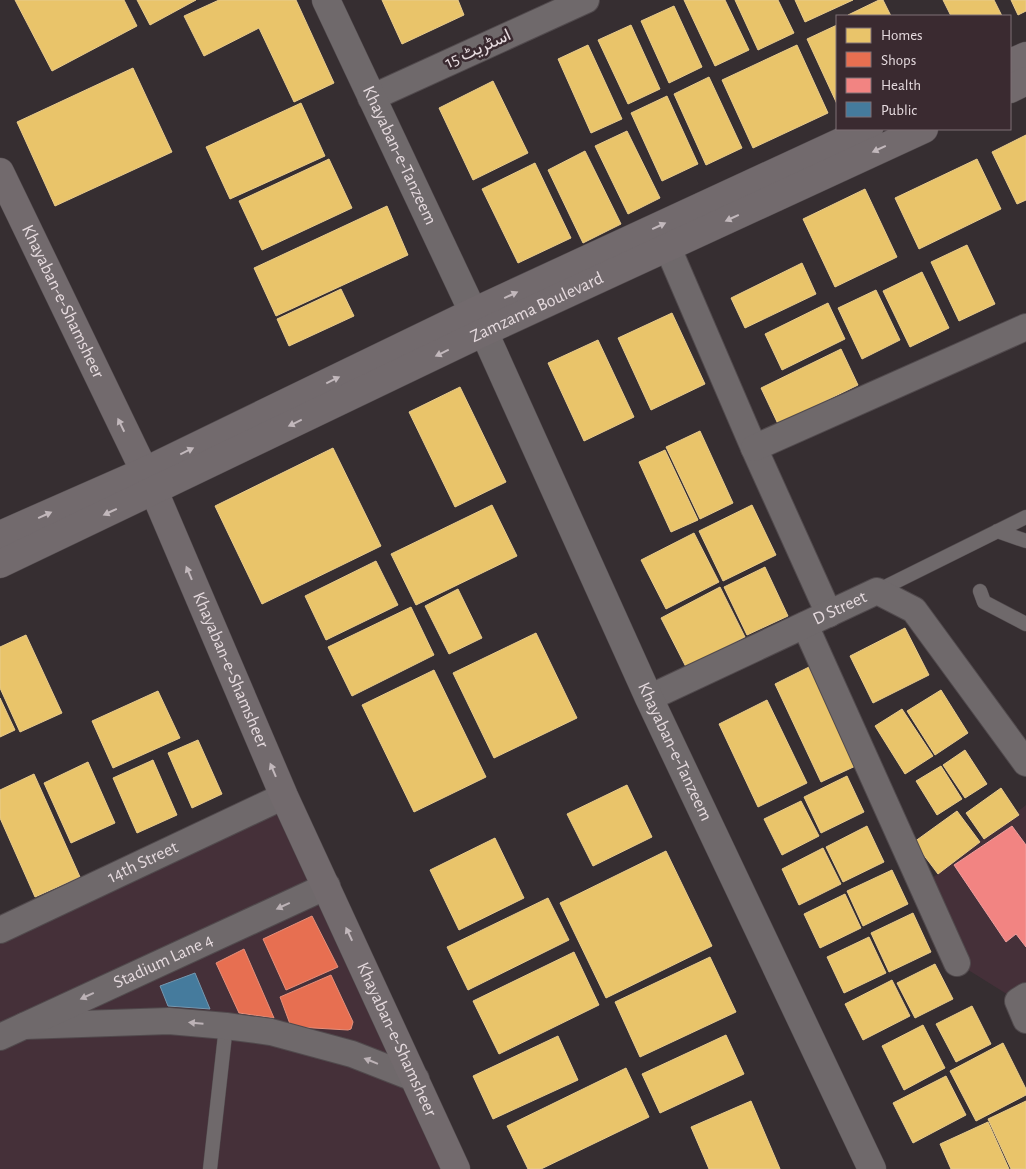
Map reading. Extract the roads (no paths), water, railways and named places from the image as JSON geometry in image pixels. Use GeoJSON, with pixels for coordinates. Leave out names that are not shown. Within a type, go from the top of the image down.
{"type":"FeatureCollection","features":[{"type":"Feature","properties":{"kind":"main road"},"geometry":{"type":"LineString","coordinates":[[1011,63],[1026,56]]}},
{"type":"Feature","properties":{"kind":"main road"},"geometry":{"type":"LineString","coordinates":[[1011,88],[1026,81]]}},
{"type":"Feature","properties":{"kind":"main road","name":"Zamzama Boulevard"},"geometry":{"type":"LineString","coordinates":[[148,482],[479,322],[867,130]]}},
{"type":"Feature","properties":{"kind":"main road","name":"Zamzama Boulevard"},"geometry":{"type":"LineString","coordinates":[[479,322],[668,248],[922,130]]}},
{"type":"Feature","properties":{"kind":"main road","name":"Khayaban-e-Shamsheer"},"geometry":{"type":"LineString","coordinates":[[0,172],[148,482],[284,796],[456,1169]]}},
{"type":"Feature","properties":{"kind":"main road"},"geometry":{"type":"LineString","coordinates":[[0,535],[148,482]]}},
{"type":"Feature","properties":{"kind":"main road"},"geometry":{"type":"LineString","coordinates":[[0,564],[148,482]]}},
{"type":"Feature","properties":{"kind":"street","name":"Khayaban-e-Tanzeem"},"geometry":{"type":"LineString","coordinates":[[326,0],[479,322],[649,698],[872,1169]]}},
{"type":"Feature","properties":{"kind":"street","name":"اسٹریٹ 15"},"geometry":{"type":"LineString","coordinates":[[371,98],[586,0]]}},
{"type":"Feature","properties":{"kind":"street"},"geometry":{"type":"LineString","coordinates":[[668,248],[754,448],[829,614]]}},
{"type":"Feature","properties":{"kind":"street"},"geometry":{"type":"LineString","coordinates":[[754,448],[1026,326]]}},
{"type":"Feature","properties":{"kind":"street","name":"D Street"},"geometry":{"type":"LineString","coordinates":[[649,698],[877,590],[914,610],[1026,763]]}},
{"type":"Feature","properties":{"kind":"street"},"geometry":{"type":"LineString","coordinates":[[805,625],[957,963]]}},
{"type":"Feature","properties":{"kind":"street","name":"14th Street"},"geometry":{"type":"LineString","coordinates":[[0,930],[284,796]]}},
{"type":"Feature","properties":{"kind":"street","name":"Stadium Lane 4"},"geometry":{"type":"LineString","coordinates":[[0,1037],[327,886]]}},
{"type":"Feature","properties":{"kind":"street"},"geometry":{"type":"LineString","coordinates":[[1026,996],[1018,1001],[1026,1020]]}},
{"type":"Feature","properties":{"kind":"street"},"geometry":{"type":"LineString","coordinates":[[24,1026],[169,1021],[271,1032],[352,1054],[416,1079]]}},
{"type":"Feature","properties":{"kind":"lane"},"geometry":{"type":"LineString","coordinates":[[877,590],[1026,517]]}},
{"type":"Feature","properties":{"kind":"lane"},"geometry":{"type":"LineString","coordinates":[[997,532],[1026,541]]}},
{"type":"Feature","properties":{"kind":"lane"},"geometry":{"type":"LineString","coordinates":[[980,591],[984,602],[1026,624]]}},
{"type":"Feature","properties":{"kind":"lane"},"geometry":{"type":"LineString","coordinates":[[210,1169],[226,1026]]}}]}
